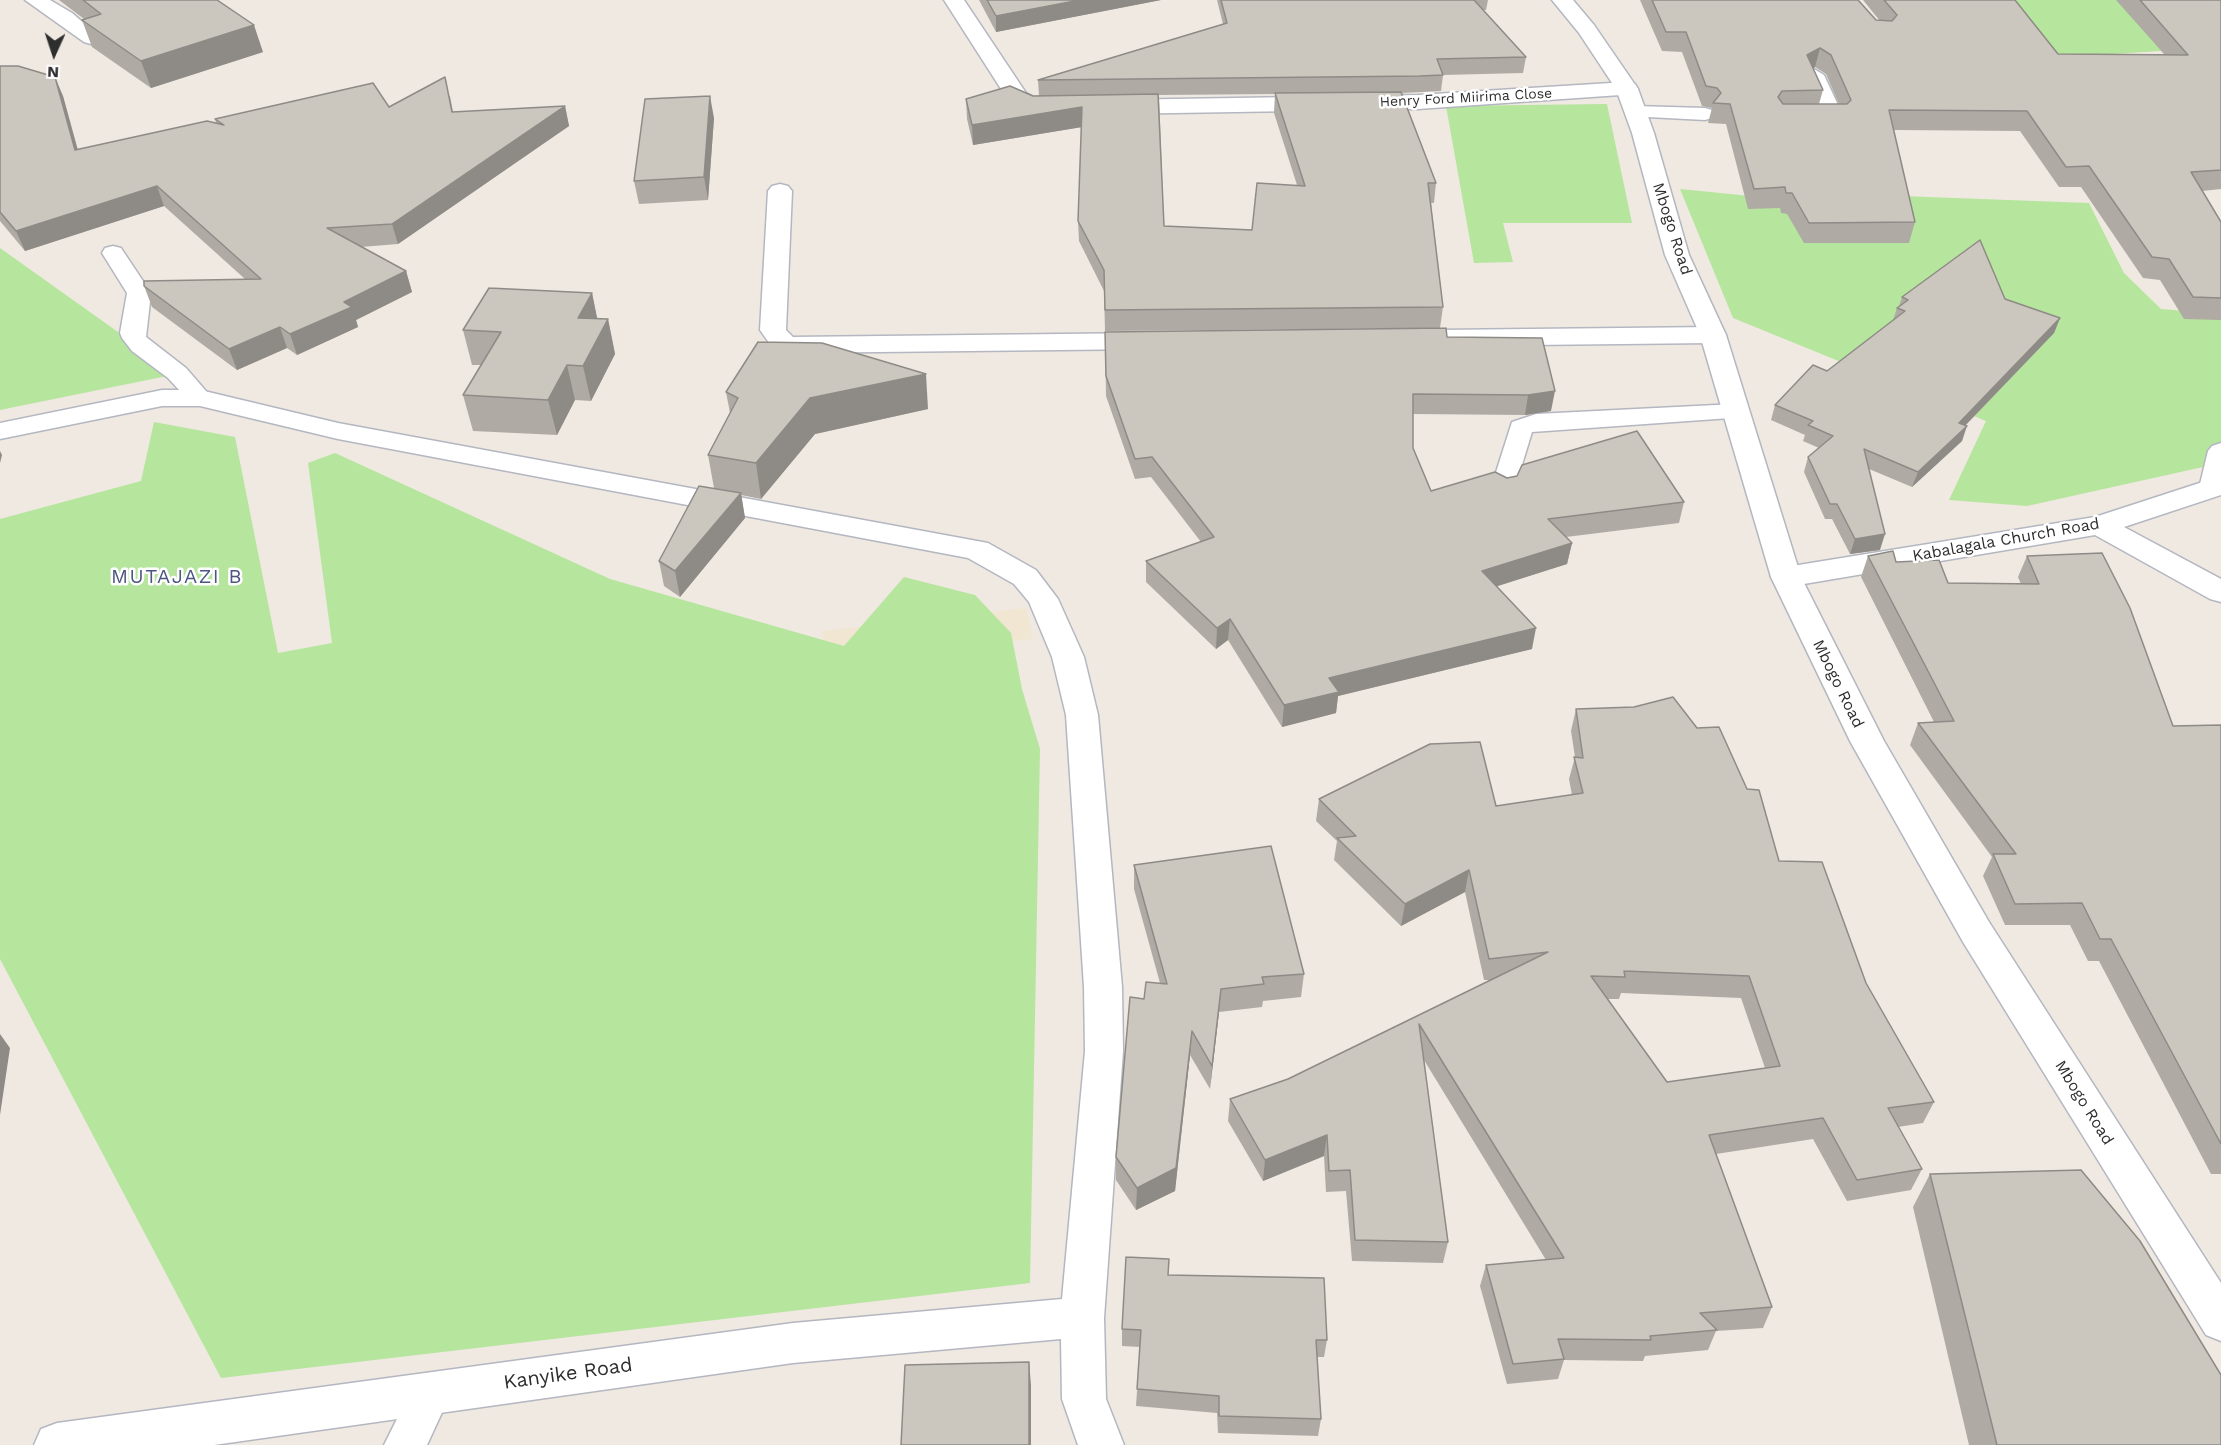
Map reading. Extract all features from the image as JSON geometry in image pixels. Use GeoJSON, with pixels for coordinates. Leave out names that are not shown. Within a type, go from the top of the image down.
{"type":"FeatureCollection","features":[{"type":"Feature","properties":{"kind":"street"},"geometry":{"type":"LineString","coordinates":[[35,0],[65,17],[91,38]]}},
{"type":"Feature","properties":{"kind":"street"},"geometry":{"type":"LineString","coordinates":[[954,0],[1017,98],[1034,106],[1058,108]]}},
{"type":"Feature","properties":{"kind":"street","name":"Mbogo Road"},"geometry":{"type":"LineString","coordinates":[[1562,0],[1587,29],[1631,101],[1677,255],[1713,335],[1786,577],[1866,741],[1976,932],[2221,1321]]}},
{"type":"Feature","properties":{"kind":"street","name":"Henry Ford Miirima Close"},"geometry":{"type":"LineString","coordinates":[[1088,107],[1631,101]]}},
{"type":"Feature","properties":{"kind":"street"},"geometry":{"type":"LineString","coordinates":[[780,191],[773,330],[781,341],[788,345],[1178,341]]}},
{"type":"Feature","properties":{"kind":"street"},"geometry":{"type":"LineString","coordinates":[[1415,338],[1713,335]]}},
{"type":"Feature","properties":{"kind":"street"},"geometry":{"type":"LineString","coordinates":[[0,430],[162,398],[200,398],[338,431],[977,550],[1025,577],[1043,599],[1068,657],[1082,716],[1098,928],[1104,1051],[1082,1318],[1084,1399],[1101,1445]]}},
{"type":"Feature","properties":{"kind":"street","name":"Kabalagala Church Road"},"geometry":{"type":"LineString","coordinates":[[1786,577],[2099,525],[2216,487]]}},
{"type":"Feature","properties":{"kind":"street"},"geometry":{"type":"LineString","coordinates":[[2099,525],[2221,592]]}},
{"type":"Feature","properties":{"kind":"street","name":"Kanyike Road"},"geometry":{"type":"LineString","coordinates":[[57,1445],[793,1343],[965,1326],[1082,1318]]}},
{"type":"Feature","properties":{"kind":"lane"},"geometry":{"type":"LineString","coordinates":[[1785,117],[1834,118],[1814,75]]}},
{"type":"Feature","properties":{"kind":"lane"},"geometry":{"type":"LineString","coordinates":[[1631,101],[1705,114]]}},
{"type":"Feature","properties":{"kind":"lane"},"geometry":{"type":"LineString","coordinates":[[113,254],[139,293],[132,333],[134,338],[140,346],[177,373],[200,398]]}},
{"type":"Feature","properties":{"kind":"lane"},"geometry":{"type":"LineString","coordinates":[[1504,488],[1521,427],[1536,422],[1736,412]]}},
{"type":"Feature","properties":{"kind":"lane"},"geometry":{"type":"LineString","coordinates":[[2216,487],[2221,451]]}},
{"type":"Feature","properties":{"kind":"lane"},"geometry":{"type":"LineString","coordinates":[[405,1445],[431,1393]]}},
{"type":"Feature","properties":{"kind":"shaded area"},"geometry":{"type":"Polygon","coordinates":[[[1026,608],[1033,639],[825,663],[822,631],[1026,608]]]}},
{"type":"Feature","properties":{"kind":"green space"},"geometry":{"type":"Polygon","coordinates":[[[1998,0],[2221,0],[2221,47],[2053,58],[1998,0]]]}},
{"type":"Feature","properties":{"kind":"green space"},"geometry":{"type":"Polygon","coordinates":[[[1607,104],[1632,223],[1503,223],[1513,262],[1474,263],[1446,106],[1607,104]]]}},
{"type":"Feature","properties":{"kind":"green space"},"geometry":{"type":"Polygon","coordinates":[[[1680,189],[1871,208],[1874,195],[2089,203],[2124,273],[2161,309],[2221,314],[2221,463],[2027,506],[1949,500],[1986,421],[1733,318],[1680,189]]]}},
{"type":"Feature","properties":{"kind":"green space"},"geometry":{"type":"Polygon","coordinates":[[[0,248],[177,374],[0,410],[0,248]]]}},
{"type":"Feature","properties":{"kind":"green space"},"geometry":{"type":"Polygon","coordinates":[[[154,422],[235,437],[278,653],[332,643],[308,463],[335,453],[610,579],[844,646],[904,577],[975,595],[1011,633],[1022,689],[1040,749],[1030,1283],[221,1378],[0,959],[0,519],[141,481],[154,422]]]}},
{"type":"Feature","properties":{"kind":"building"},"geometry":{"type":"Polygon","coordinates":[[[83,0],[217,0],[254,25],[141,61],[82,20],[101,14],[83,0]]]}},
{"type":"Feature","properties":{"kind":"building"},"geometry":{"type":"Polygon","coordinates":[[[987,0],[1080,0],[996,16],[987,0]]]}},
{"type":"Feature","properties":{"kind":"building"},"geometry":{"type":"Polygon","coordinates":[[[1221,0],[1474,0],[1526,57],[1437,59],[1443,75],[1038,80],[1227,23],[1221,0]]]}},
{"type":"Feature","properties":{"kind":"building"},"geometry":{"type":"Polygon","coordinates":[[[1652,0],[1858,0],[1876,20],[1892,21],[1897,15],[1884,0],[2015,0],[2058,54],[2188,55],[2140,0],[2221,0],[2221,170],[2191,172],[2221,222],[2221,298],[2193,297],[2169,259],[2152,257],[2089,166],[2066,167],[2027,111],[1889,110],[1915,222],[1809,223],[1792,193],[1786,193],[1785,187],[1754,189],[1730,104],[1713,103],[1721,93],[1717,88],[1706,86],[1686,32],[1666,32],[1652,0]],[[1820,48],[1807,55],[1823,90],[1782,91],[1778,97],[1783,104],[1847,104],[1851,100],[1831,55],[1820,48]]]}},
{"type":"Feature","properties":{"kind":"building"},"geometry":{"type":"Polygon","coordinates":[[[0,66],[18,66],[55,77],[75,150],[207,121],[224,125],[215,119],[373,83],[389,107],[445,77],[452,112],[565,106],[392,224],[327,228],[406,271],[344,302],[352,307],[290,334],[280,327],[229,349],[144,286],[144,281],[261,279],[157,186],[16,231],[0,212],[0,66]]]}},
{"type":"Feature","properties":{"kind":"building"},"geometry":{"type":"Polygon","coordinates":[[[1010,86],[1033,96],[1158,94],[1164,226],[1252,230],[1257,183],[1305,186],[1275,93],[1401,92],[1436,183],[1428,183],[1443,307],[1105,310],[1104,270],[1078,221],[1082,107],[972,125],[966,99],[1010,86]]]}},
{"type":"Feature","properties":{"kind":"building"},"geometry":{"type":"Polygon","coordinates":[[[710,96],[704,177],[634,181],[645,99],[710,96]]]}},
{"type":"Feature","properties":{"kind":"building"},"geometry":{"type":"Polygon","coordinates":[[[1980,240],[2005,299],[2060,318],[1959,423],[1967,426],[1918,472],[1864,449],[1885,534],[1855,539],[1837,504],[1830,504],[1808,457],[1833,436],[1808,425],[1813,421],[1775,405],[1813,365],[1827,371],[1905,311],[1897,308],[1908,300],[1902,297],[1980,240]]]}},
{"type":"Feature","properties":{"kind":"building"},"geometry":{"type":"Polygon","coordinates":[[[489,288],[592,293],[578,318],[608,319],[583,366],[567,365],[548,400],[463,395],[501,332],[463,330],[489,288]]]}},
{"type":"Feature","properties":{"kind":"building"},"geometry":{"type":"Polygon","coordinates":[[[1446,328],[1447,337],[1542,338],[1555,391],[1528,395],[1413,394],[1413,448],[1431,491],[1495,472],[1507,478],[1517,476],[1522,465],[1637,431],[1684,502],[1548,519],[1572,543],[1482,571],[1536,628],[1329,678],[1339,692],[1284,705],[1230,619],[1217,628],[1146,561],[1214,537],[1152,457],[1135,459],[1106,376],[1105,332],[1446,328]]]}},
{"type":"Feature","properties":{"kind":"building"},"geometry":{"type":"Polygon","coordinates":[[[758,342],[822,343],[926,374],[810,398],[756,463],[708,455],[738,398],[726,392],[758,342]]]}},
{"type":"Feature","properties":{"kind":"building"},"geometry":{"type":"Polygon","coordinates":[[[699,486],[741,493],[675,571],[659,561],[699,486]]]}},
{"type":"Feature","properties":{"kind":"building"},"geometry":{"type":"Polygon","coordinates":[[[1893,551],[1896,562],[1939,560],[1948,583],[2039,584],[2027,556],[2102,553],[2130,608],[2173,726],[2221,725],[2221,1144],[2111,939],[2100,939],[2082,903],[2015,904],[1993,854],[2016,854],[1918,723],[1954,721],[1868,556],[1893,551]]]}},
{"type":"Feature","properties":{"kind":"building"},"geometry":{"type":"Polygon","coordinates":[[[1673,697],[1697,728],[1719,727],[1747,789],[1759,790],[1779,861],[1822,862],[1866,983],[1934,1102],[1888,1108],[1922,1169],[1857,1180],[1823,1118],[1709,1135],[1772,1307],[1700,1313],[1717,1330],[1650,1336],[1651,1340],[1558,1339],[1564,1359],[1513,1364],[1486,1265],[1564,1258],[1419,1024],[1448,1242],[1355,1240],[1350,1170],[1329,1171],[1327,1135],[1265,1160],[1230,1099],[1288,1079],[1548,952],[1489,959],[1469,870],[1405,904],[1337,838],[1356,836],[1319,799],[1430,744],[1480,742],[1496,806],[1583,793],[1574,757],[1583,758],[1576,709],[1634,707],[1673,697]],[[1624,971],[1625,977],[1591,976],[1667,1082],[1780,1066],[1749,976],[1624,971]]]}},
{"type":"Feature","properties":{"kind":"building"},"geometry":{"type":"Polygon","coordinates":[[[1271,846],[1304,974],[1262,977],[1264,984],[1221,989],[1212,1066],[1192,1031],[1176,1168],[1137,1188],[1116,1157],[1130,997],[1144,999],[1146,982],[1167,984],[1134,865],[1271,846]]]}},
{"type":"Feature","properties":{"kind":"building"},"geometry":{"type":"Polygon","coordinates":[[[2081,1170],[2140,1241],[2221,1375],[2221,1445],[1997,1445],[1930,1174],[2081,1170]]]}},
{"type":"Feature","properties":{"kind":"building"},"geometry":{"type":"Polygon","coordinates":[[[1126,1257],[1169,1259],[1168,1275],[1324,1278],[1327,1340],[1316,1340],[1321,1419],[1219,1416],[1219,1396],[1137,1389],[1141,1330],[1122,1329],[1126,1257]]]}},
{"type":"Feature","properties":{"kind":"building"},"geometry":{"type":"Polygon","coordinates":[[[1029,1362],[1029,1445],[901,1445],[905,1365],[1029,1362]]]}},
{"type":"Feature","properties":{"kind":"district","name":"MUTAJAZI B"},"geometry":{"type":"Point","coordinates":[177,577]}}]}
